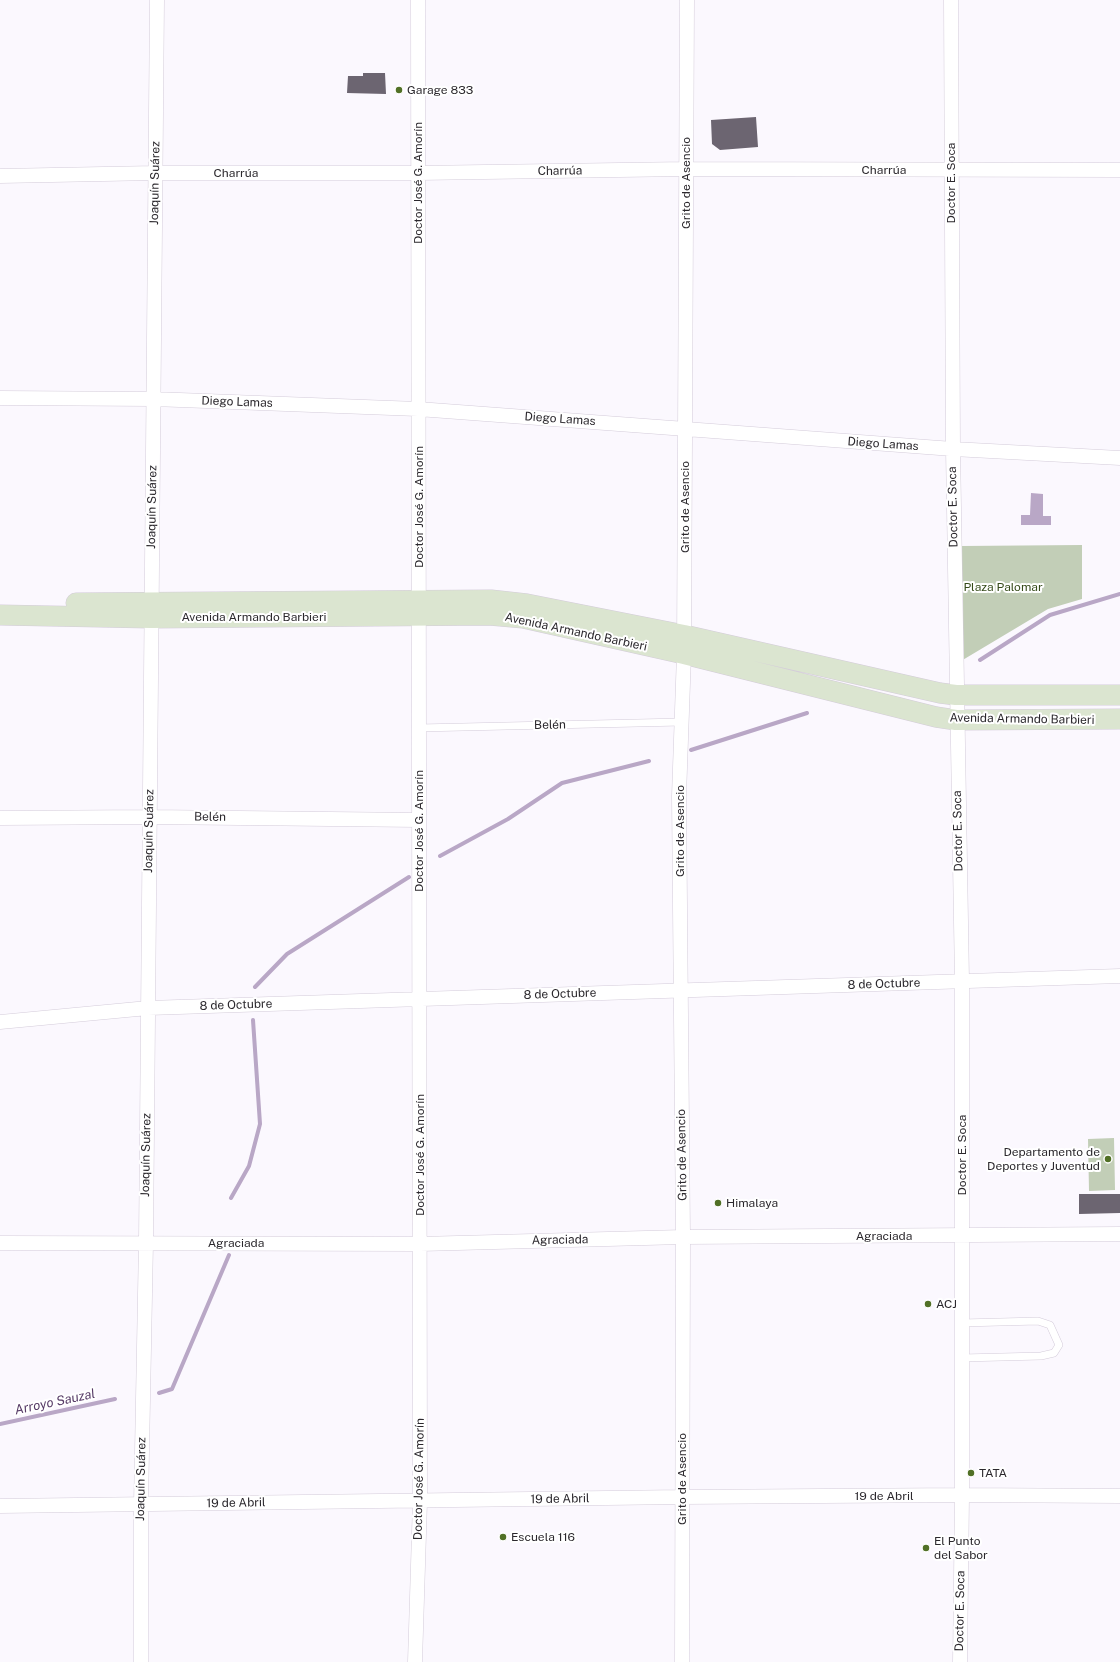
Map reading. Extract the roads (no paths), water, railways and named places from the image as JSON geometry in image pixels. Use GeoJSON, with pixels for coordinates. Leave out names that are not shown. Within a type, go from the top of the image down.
{"type":"FeatureCollection","features":[{"type":"Feature","properties":{"kind":"street","name":"Joaquín Suárez"},"geometry":{"type":"LineString","coordinates":[[141,1662],[141,1504],[146,1242],[157,0]]}},
{"type":"Feature","properties":{"kind":"street","name":"Doctor José G. Amorín"},"geometry":{"type":"LineString","coordinates":[[416,1662],[420,1501],[418,0]]}},
{"type":"Feature","properties":{"kind":"street","name":"Grito de Asencio"},"geometry":{"type":"LineString","coordinates":[[682,1662],[682,1237],[679,796],[684,645],[687,0]]}},
{"type":"Feature","properties":{"kind":"street","name":"Doctor E. Soca"},"geometry":{"type":"LineString","coordinates":[[951,0],[950,171],[956,720],[962,981],[962,1495],[960,1662]]}},
{"type":"Feature","properties":{"kind":"street","name":"Charrúa"},"geometry":{"type":"LineString","coordinates":[[0,176],[155,173],[418,173],[686,169],[950,171],[1120,170]]}},
{"type":"Feature","properties":{"kind":"street","name":"Diego Lamas"},"geometry":{"type":"LineString","coordinates":[[0,398],[153,399],[418,408],[953,449],[1120,458]]}},
{"type":"Feature","properties":{"kind":"street","name":"Avenida Armando Barbieri"},"geometry":{"type":"LineString","coordinates":[[0,615],[151,610],[419,608],[491,600],[527,604],[684,645],[936,717],[956,720],[1120,719]]}},
{"type":"Feature","properties":{"kind":"street","name":"Avenida Armando Barbieri"},"geometry":{"type":"LineString","coordinates":[[0,604],[151,610]]}},
{"type":"Feature","properties":{"kind":"street","name":"Avenida Armando Barbieri"},"geometry":{"type":"LineString","coordinates":[[684,645],[956,695],[1120,695]]}},
{"type":"Feature","properties":{"kind":"street","name":"Belén"},"geometry":{"type":"LineString","coordinates":[[0,818],[150,816],[419,820]]}},
{"type":"Feature","properties":{"kind":"street","name":"8 de Octubre"},"geometry":{"type":"LineString","coordinates":[[0,1022],[148,1008],[1120,976]]}},
{"type":"Feature","properties":{"kind":"street","name":"Agraciada"},"geometry":{"type":"LineString","coordinates":[[0,1243],[146,1242],[420,1244],[682,1237],[1120,1234]]}},
{"type":"Feature","properties":{"kind":"street","name":"19 de Abril"},"geometry":{"type":"LineString","coordinates":[[0,1506],[682,1497],[962,1495],[1120,1496]]}},
{"type":"Feature","properties":{"kind":"lane","name":"Belén"},"geometry":{"type":"LineString","coordinates":[[419,728],[682,722]]}},
{"type":"Feature","properties":{"kind":"lane"},"geometry":{"type":"LineString","coordinates":[[962,1324],[1038,1321],[1050,1325],[1059,1345],[1054,1353],[1041,1356],[962,1358]]}},
{"type":"Feature","properties":{"kind":"waterway"},"geometry":{"type":"LineString","coordinates":[[980,660],[1050,615],[1120,594]]}},
{"type":"Feature","properties":{"kind":"waterway"},"geometry":{"type":"LineString","coordinates":[[691,750],[807,713]]}},
{"type":"Feature","properties":{"kind":"waterway"},"geometry":{"type":"LineString","coordinates":[[440,856],[508,819],[562,783],[649,761]]}},
{"type":"Feature","properties":{"kind":"waterway"},"geometry":{"type":"LineString","coordinates":[[255,987],[287,954],[409,877]]}},
{"type":"Feature","properties":{"kind":"waterway"},"geometry":{"type":"LineString","coordinates":[[231,1198],[249,1166],[260,1124],[253,1020]]}},
{"type":"Feature","properties":{"kind":"waterway"},"geometry":{"type":"LineString","coordinates":[[159,1393],[172,1389],[229,1255]]}},
{"type":"Feature","properties":{"kind":"waterway","name":"Arroyo Sauzal"},"geometry":{"type":"LineString","coordinates":[[0,1424],[115,1399]]}},
{"type":"Feature","properties":{"kind":"place","name":"Garage 833"},"geometry":{"type":"Point","coordinates":[399,90]}},
{"type":"Feature","properties":{"kind":"place","name":"Departamento de Deportes y Juventud"},"geometry":{"type":"Point","coordinates":[1108,1159]}},
{"type":"Feature","properties":{"kind":"place","name":"Himalaya"},"geometry":{"type":"Point","coordinates":[718,1203]}},
{"type":"Feature","properties":{"kind":"place","name":"ACJ"},"geometry":{"type":"Point","coordinates":[928,1304]}},
{"type":"Feature","properties":{"kind":"place","name":"TATA"},"geometry":{"type":"Point","coordinates":[971,1473]}},
{"type":"Feature","properties":{"kind":"place","name":"Escuela 116"},"geometry":{"type":"Point","coordinates":[503,1537]}},
{"type":"Feature","properties":{"kind":"place","name":"El Punto del Sabor"},"geometry":{"type":"Point","coordinates":[926,1548]}},
{"type":"Feature","properties":{"kind":"park label","name":"Plaza Palomar"},"geometry":{"type":"Point","coordinates":[1003,587]}}]}
